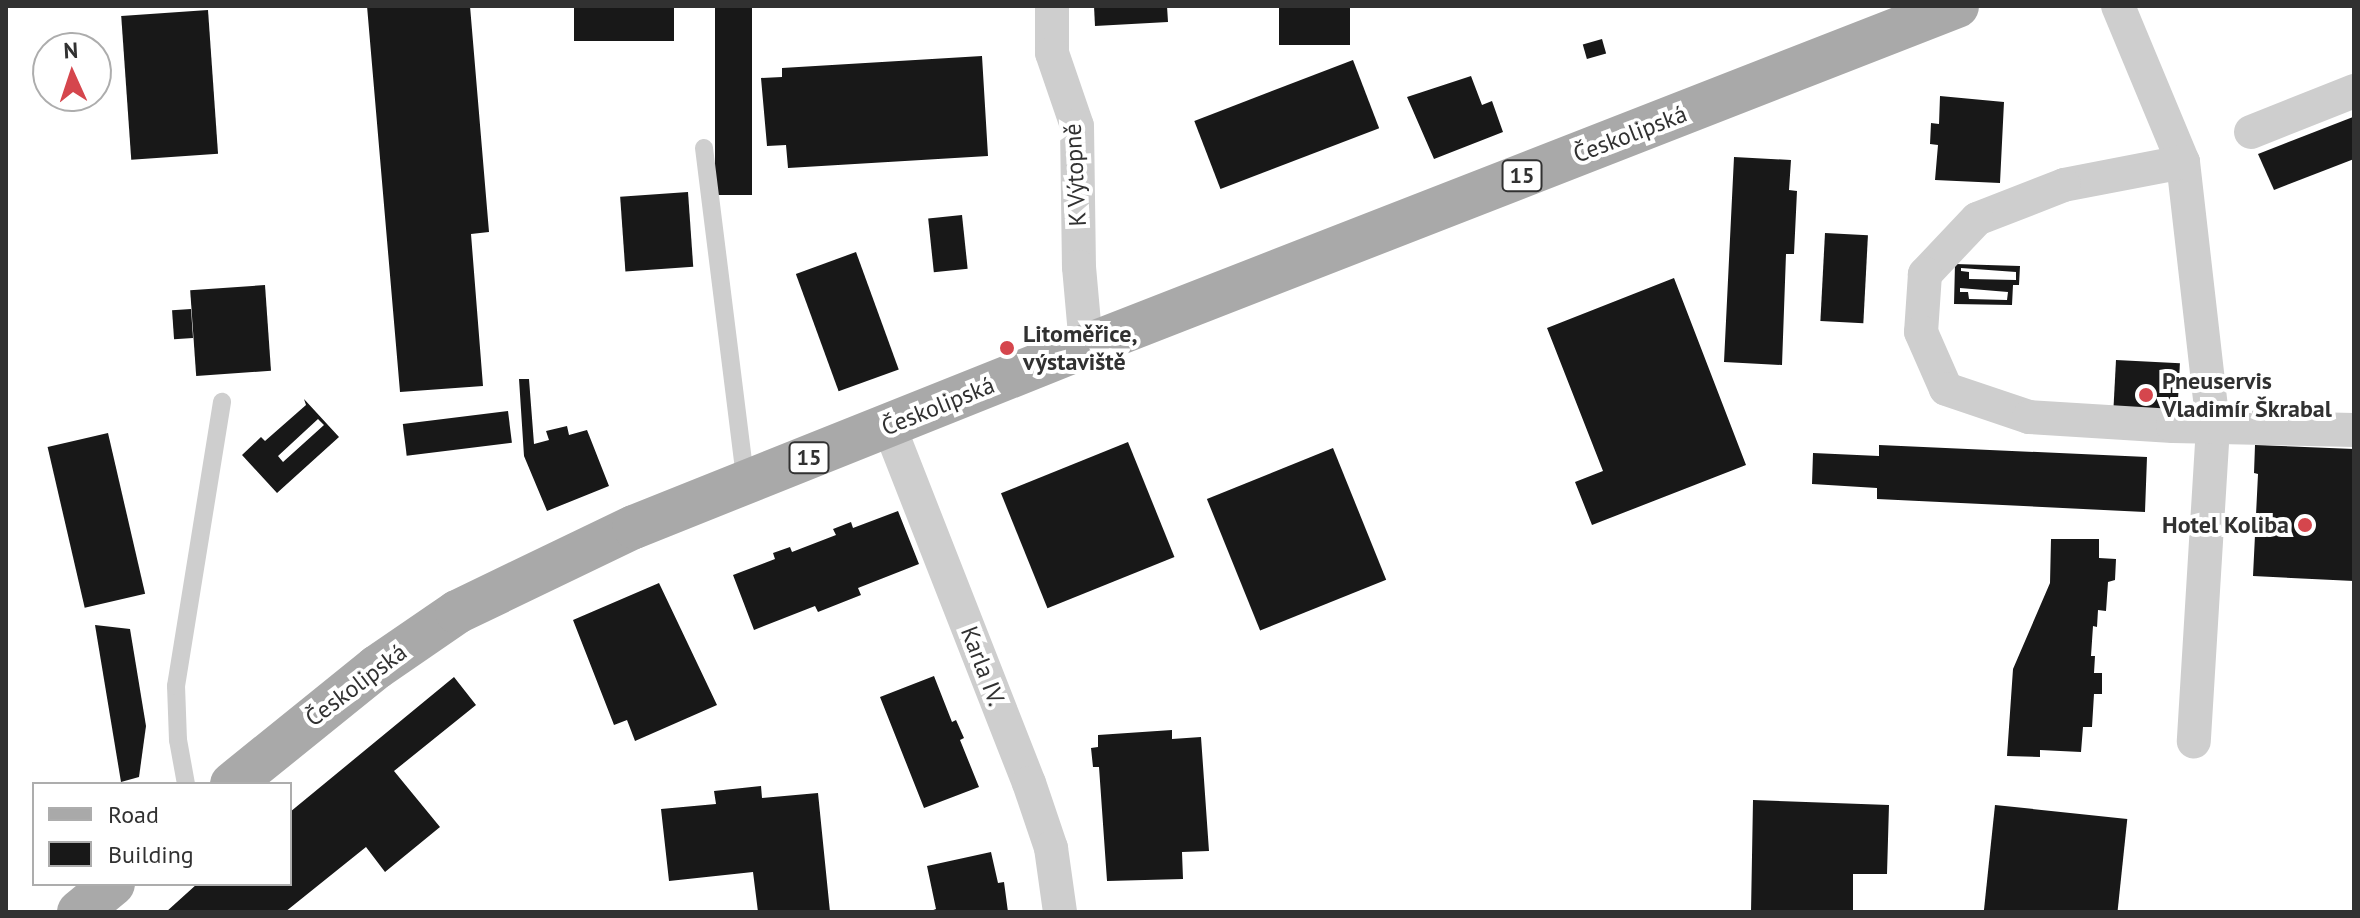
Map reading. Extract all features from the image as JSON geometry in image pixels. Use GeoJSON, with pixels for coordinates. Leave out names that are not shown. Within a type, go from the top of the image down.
{"type":"FeatureCollection","features":[{"type":"Feature","properties":{"kind":"main road","name":"Českolipská"},"geometry":{"type":"LineString","coordinates":[[234,782],[377,667],[457,612],[634,527],[1086,346],[1957,6]]}},
{"type":"Feature","properties":{"kind":"main road"},"geometry":{"type":"LineString","coordinates":[[79,912],[111,886]]}},
{"type":"Feature","properties":{"kind":"street","name":"K Výtopně"},"geometry":{"type":"LineString","coordinates":[[1052,6],[1052,53],[1077,126],[1079,267],[1086,346]]}},
{"type":"Feature","properties":{"kind":"street"},"geometry":{"type":"LineString","coordinates":[[2118,6],[2183,162],[2213,427],[2194,741]]}},
{"type":"Feature","properties":{"kind":"street"},"geometry":{"type":"LineString","coordinates":[[2251,132],[2354,91]]}},
{"type":"Feature","properties":{"kind":"street"},"geometry":{"type":"LineString","coordinates":[[2183,162],[2064,185],[1977,219],[1925,274],[1921,332],[1946,389],[2029,417],[2213,427],[2354,430]]}},
{"type":"Feature","properties":{"kind":"street","name":"Karla IV."},"geometry":{"type":"LineString","coordinates":[[889,426],[1029,783],[1051,848],[1060,912]]}},
{"type":"Feature","properties":{"kind":"lane"},"geometry":{"type":"LineString","coordinates":[[704,148],[746,483]]}},
{"type":"Feature","properties":{"kind":"lane"},"geometry":{"type":"LineString","coordinates":[[186,782],[178,740],[176,686],[222,402]]}},
{"type":"Feature","properties":{"kind":"building"},"geometry":{"type":"Polygon","coordinates":[[[367,6],[470,6],[489,232],[471,234],[483,386],[400,392],[367,6]]]}},
{"type":"Feature","properties":{"kind":"building"},"geometry":{"type":"Polygon","coordinates":[[[574,6],[674,6],[674,41],[574,41],[574,6]]]}},
{"type":"Feature","properties":{"kind":"building"},"geometry":{"type":"Polygon","coordinates":[[[715,6],[752,6],[752,195],[715,195],[715,6]]]}},
{"type":"Feature","properties":{"kind":"building"},"geometry":{"type":"Polygon","coordinates":[[[1094,6],[1167,6],[1168,22],[1095,26],[1094,6]]]}},
{"type":"Feature","properties":{"kind":"building"},"geometry":{"type":"Polygon","coordinates":[[[1279,6],[1350,6],[1350,45],[1279,45],[1279,6]]]}},
{"type":"Feature","properties":{"kind":"building"},"geometry":{"type":"Polygon","coordinates":[[[208,10],[218,154],[131,160],[121,16],[208,10]]]}},
{"type":"Feature","properties":{"kind":"building"},"geometry":{"type":"Polygon","coordinates":[[[1602,39],[1606,53],[1587,59],[1583,45],[1602,39]]]}},
{"type":"Feature","properties":{"kind":"building"},"geometry":{"type":"Polygon","coordinates":[[[982,56],[988,156],[788,168],[786,145],[767,146],[761,78],[782,77],[782,68],[982,56]]]}},
{"type":"Feature","properties":{"kind":"building"},"geometry":{"type":"Polygon","coordinates":[[[1353,60],[1379,128],[1220,189],[1194,121],[1353,60]]]}},
{"type":"Feature","properties":{"kind":"building"},"geometry":{"type":"Polygon","coordinates":[[[1471,76],[1482,105],[1492,101],[1503,132],[1434,159],[1407,97],[1471,76]]]}},
{"type":"Feature","properties":{"kind":"building"},"geometry":{"type":"Polygon","coordinates":[[[1940,96],[2004,102],[2000,183],[1935,180],[1938,145],[1930,144],[1931,123],[1939,124],[1940,96]]]}},
{"type":"Feature","properties":{"kind":"building"},"geometry":{"type":"Polygon","coordinates":[[[2353,117],[2354,159],[2274,190],[2258,154],[2353,117]]]}},
{"type":"Feature","properties":{"kind":"building"},"geometry":{"type":"Polygon","coordinates":[[[1734,157],[1791,160],[1789,190],[1797,191],[1794,254],[1786,254],[1782,365],[1724,362],[1734,157]]]}},
{"type":"Feature","properties":{"kind":"building"},"geometry":{"type":"Polygon","coordinates":[[[688,192],[693,267],[625,272],[620,197],[688,192]]]}},
{"type":"Feature","properties":{"kind":"building"},"geometry":{"type":"Polygon","coordinates":[[[962,215],[968,269],[934,272],[928,219],[962,215]]]}},
{"type":"Feature","properties":{"kind":"building"},"geometry":{"type":"Polygon","coordinates":[[[1825,233],[1868,235],[1863,323],[1820,321],[1825,233]]]}},
{"type":"Feature","properties":{"kind":"building"},"geometry":{"type":"Polygon","coordinates":[[[856,252],[899,369],[839,391],[796,274],[856,252]]]}},
{"type":"Feature","properties":{"kind":"building"},"geometry":{"type":"Polygon","coordinates":[[[1955,264],[2020,266],[2019,285],[2013,285],[2012,305],[1954,304],[1955,264]],[[1961,268],[1961,271],[1969,272],[1969,279],[2016,280],[2016,272],[1961,268]],[[1960,288],[1960,292],[1968,292],[1969,299],[2007,300],[2008,292],[1960,288]]]}},
{"type":"Feature","properties":{"kind":"building"},"geometry":{"type":"Polygon","coordinates":[[[1674,278],[1746,465],[1592,525],[1575,482],[1603,471],[1547,328],[1674,278]]]}},
{"type":"Feature","properties":{"kind":"building"},"geometry":{"type":"Polygon","coordinates":[[[265,285],[271,371],[196,376],[190,290],[265,285]]]}},
{"type":"Feature","properties":{"kind":"building"},"geometry":{"type":"Polygon","coordinates":[[[191,309],[193,338],[174,339],[172,310],[191,309]]]}},
{"type":"Feature","properties":{"kind":"building"},"geometry":{"type":"Polygon","coordinates":[[[2116,360],[2180,363],[2177,413],[2113,410],[2116,360]]]}},
{"type":"Feature","properties":{"kind":"building"},"geometry":{"type":"Polygon","coordinates":[[[519,379],[529,379],[534,444],[549,440],[546,431],[567,426],[569,435],[587,430],[609,486],[547,511],[524,456],[519,379]]]}},
{"type":"Feature","properties":{"kind":"building"},"geometry":{"type":"Polygon","coordinates":[[[304,399],[339,437],[277,493],[242,455],[261,437],[265,441],[306,405],[304,399]],[[318,419],[278,456],[283,462],[324,425],[318,419]]]}},
{"type":"Feature","properties":{"kind":"building"},"geometry":{"type":"Polygon","coordinates":[[[508,411],[512,443],[407,456],[403,424],[508,411]]]}},
{"type":"Feature","properties":{"kind":"building"},"geometry":{"type":"Polygon","coordinates":[[[108,433],[145,594],[85,608],[48,447],[108,433]]]}},
{"type":"Feature","properties":{"kind":"building"},"geometry":{"type":"Polygon","coordinates":[[[1128,442],[1174,557],[1047,608],[1001,493],[1128,442]]]}},
{"type":"Feature","properties":{"kind":"building"},"geometry":{"type":"Polygon","coordinates":[[[1879,445],[2147,457],[2145,512],[1877,499],[1877,488],[1812,484],[1813,453],[1879,456],[1879,445]]]}},
{"type":"Feature","properties":{"kind":"building","name":"Hotel Koliba"},"geometry":{"type":"Polygon","coordinates":[[[2255,445],[2354,449],[2354,581],[2253,576],[2258,474],[2254,473],[2255,445]]]}},
{"type":"Feature","properties":{"kind":"building"},"geometry":{"type":"Polygon","coordinates":[[[1333,448],[1386,580],[1260,631],[1207,499],[1333,448]]]}},
{"type":"Feature","properties":{"kind":"building"},"geometry":{"type":"Polygon","coordinates":[[[898,511],[919,564],[858,588],[861,595],[818,612],[815,606],[754,630],[733,575],[775,559],[773,553],[790,547],[792,552],[836,535],[833,529],[851,522],[853,528],[898,511]]]}},
{"type":"Feature","properties":{"kind":"building"},"geometry":{"type":"Polygon","coordinates":[[[2051,539],[2099,539],[2099,558],[2116,559],[2115,580],[2108,582],[2106,611],[2098,610],[2097,627],[2093,626],[2091,656],[2095,656],[2094,673],[2102,673],[2102,694],[2094,694],[2092,727],[2083,727],[2081,752],[2040,750],[2040,757],[2007,756],[2013,669],[2050,583],[2051,539]]]}},
{"type":"Feature","properties":{"kind":"building"},"geometry":{"type":"Polygon","coordinates":[[[659,583],[717,705],[635,741],[627,720],[614,725],[573,620],[659,583]]]}},
{"type":"Feature","properties":{"kind":"building"},"geometry":{"type":"Polygon","coordinates":[[[95,625],[130,629],[146,726],[139,777],[121,782],[95,625]]]}},
{"type":"Feature","properties":{"kind":"building"},"geometry":{"type":"Polygon","coordinates":[[[934,676],[952,722],[956,720],[964,738],[960,740],[979,787],[924,808],[880,697],[934,676]]]}},
{"type":"Feature","properties":{"kind":"building"},"geometry":{"type":"Polygon","coordinates":[[[454,677],[476,705],[394,771],[440,827],[385,872],[366,847],[285,912],[166,912],[195,886],[292,886],[292,810],[454,677]]]}},
{"type":"Feature","properties":{"kind":"building"},"geometry":{"type":"Polygon","coordinates":[[[1172,730],[1172,739],[1201,737],[1209,851],[1182,852],[1183,879],[1107,881],[1099,767],[1093,767],[1091,748],[1098,747],[1098,735],[1172,730]]]}},
{"type":"Feature","properties":{"kind":"building"},"geometry":{"type":"Polygon","coordinates":[[[761,786],[762,798],[818,793],[830,912],[758,912],[753,872],[669,881],[661,809],[716,804],[714,791],[761,786]]]}},
{"type":"Feature","properties":{"kind":"building"},"geometry":{"type":"Polygon","coordinates":[[[1753,800],[1889,805],[1887,874],[1853,874],[1853,912],[1751,912],[1753,800]]]}},
{"type":"Feature","properties":{"kind":"building"},"geometry":{"type":"Polygon","coordinates":[[[1995,805],[2127,819],[2117,912],[1984,912],[1995,805]]]}},
{"type":"Feature","properties":{"kind":"building"},"geometry":{"type":"Polygon","coordinates":[[[991,852],[998,883],[1004,882],[1008,912],[928,912],[936,909],[927,866],[991,852]]]}},
{"type":"Feature","properties":{"kind":"place","name":"Litoměřice, výstaviště"},"geometry":{"type":"Point","coordinates":[1007,348]}},
{"type":"Feature","properties":{"kind":"place","name":"Pneuservis Vladimír Škrabal"},"geometry":{"type":"Point","coordinates":[2146,395]}},
{"type":"Feature","properties":{"kind":"place","name":"Hotel Koliba"},"geometry":{"type":"Point","coordinates":[2305,525]}}]}
